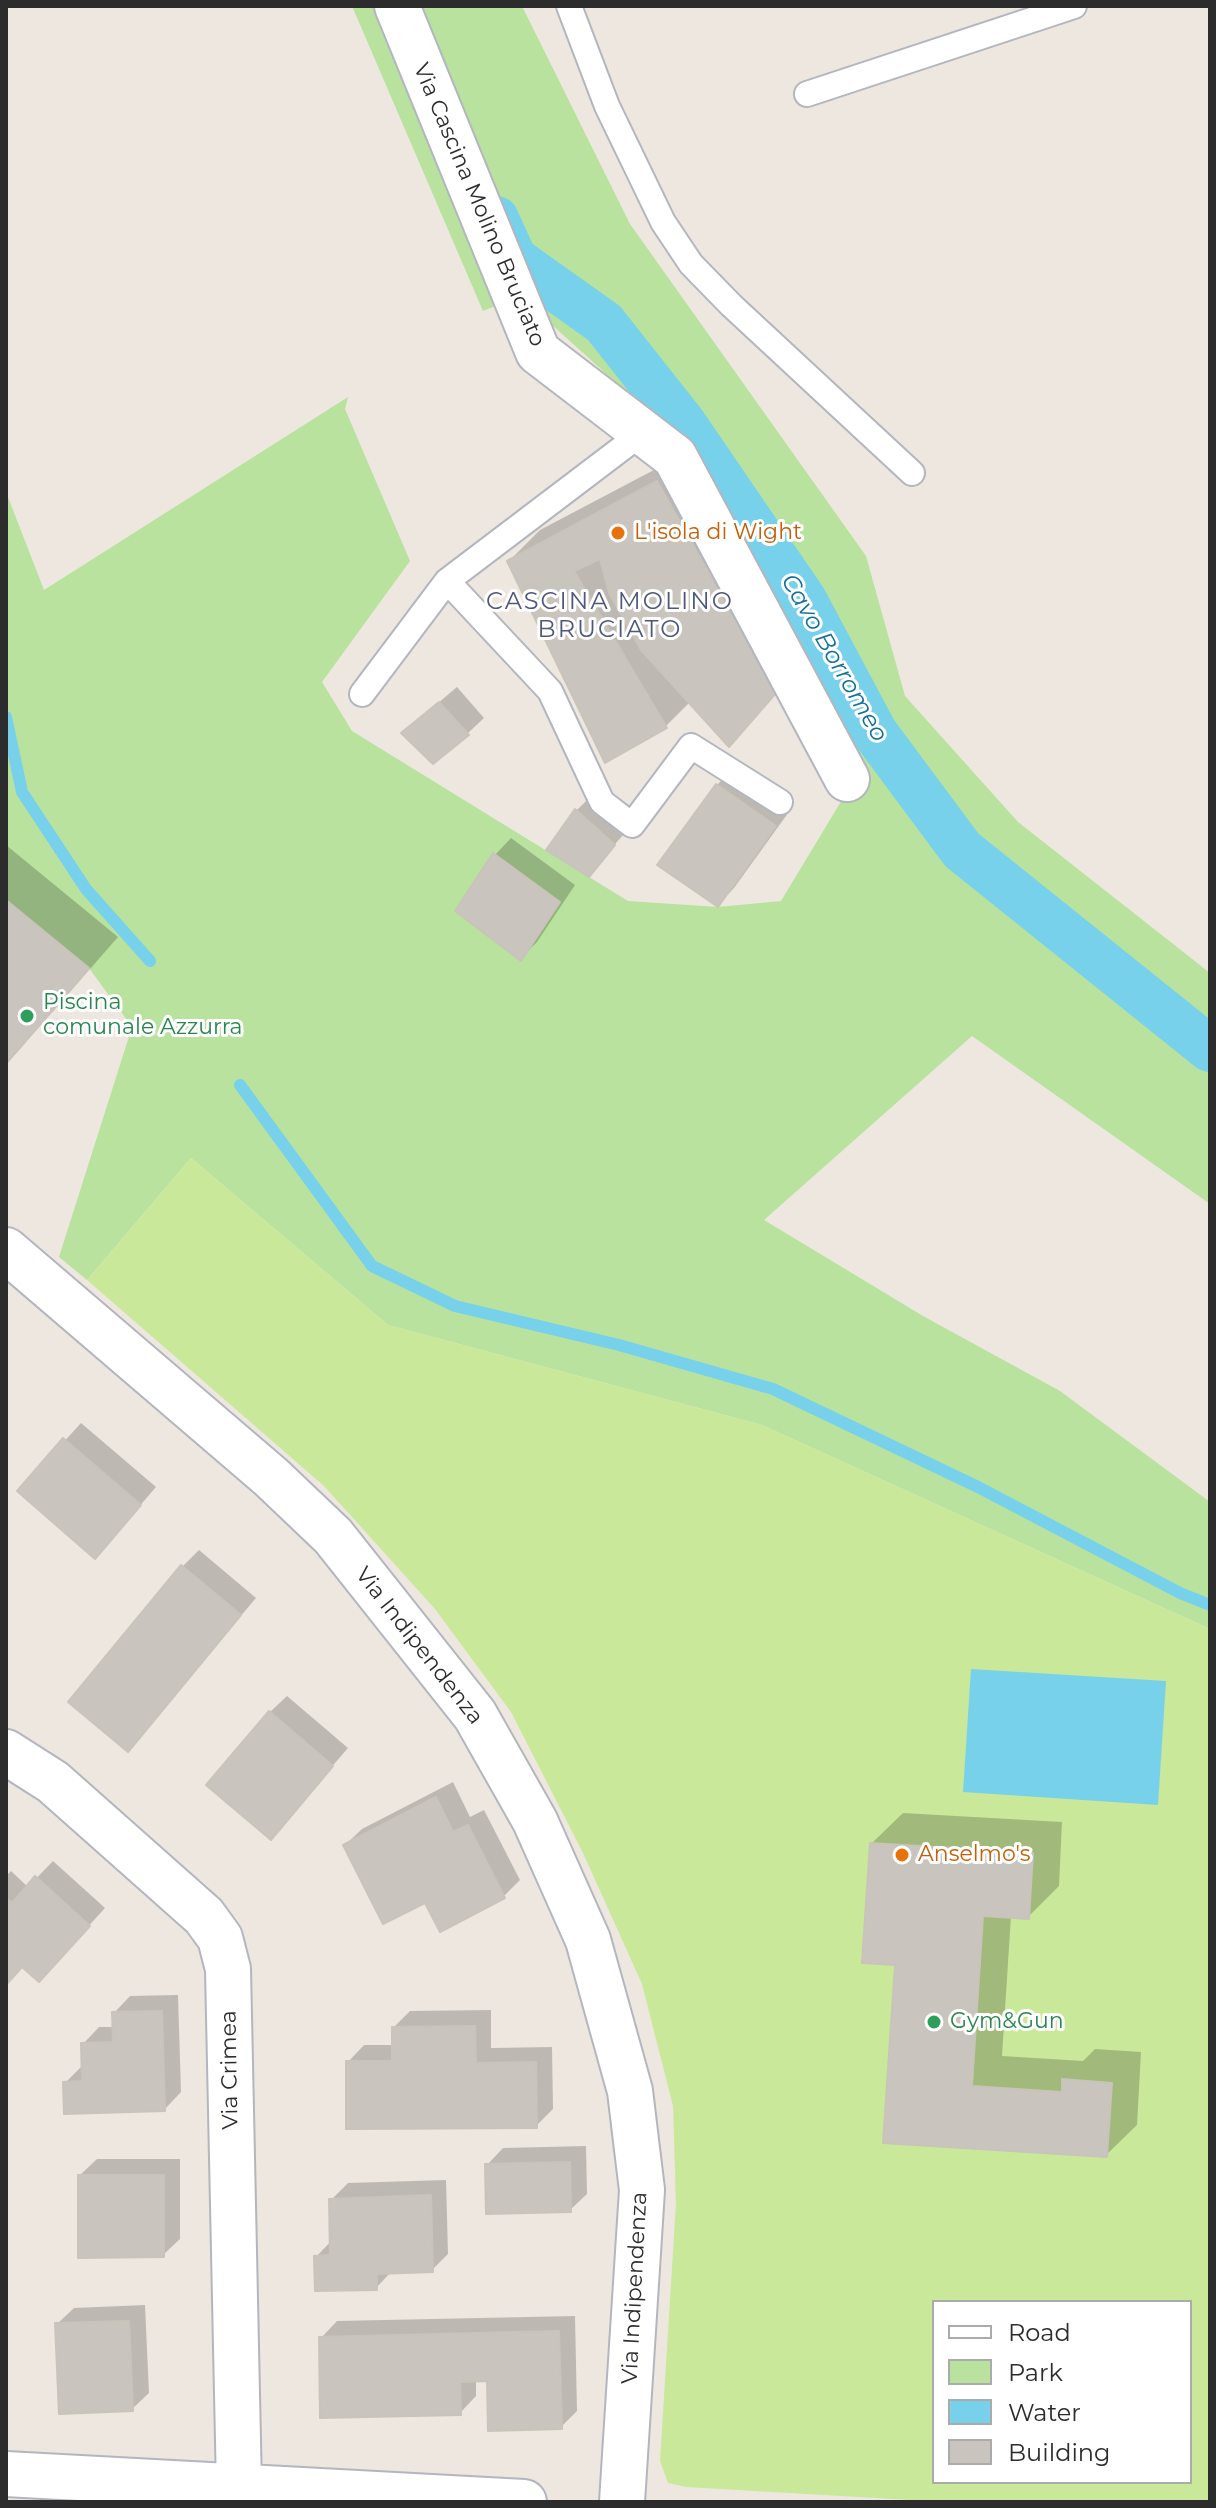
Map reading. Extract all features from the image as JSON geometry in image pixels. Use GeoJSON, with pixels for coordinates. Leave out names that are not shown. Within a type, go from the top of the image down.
{"type":"FeatureCollection","features":[{"type":"Feature","properties":{"kind":"street","name":"Via Cascina Molino Bruciato"},"geometry":{"type":"LineString","coordinates":[[397,6],[538,352],[675,457],[847,779]]}},
{"type":"Feature","properties":{"kind":"street","name":"Via Indipendenza"},"geometry":{"type":"LineString","coordinates":[[6,1250],[271,1477],[333,1536],[475,1715],[535,1821],[588,1940],[630,2091],[633,2114],[642,2190],[622,2502]]}},
{"type":"Feature","properties":{"kind":"street","name":"Via Crimea"},"geometry":{"type":"LineString","coordinates":[[6,1752],[53,1782],[204,1916],[220,1938],[228,1969],[239,2488]]}},
{"type":"Feature","properties":{"kind":"street"},"geometry":{"type":"LineString","coordinates":[[6,2474],[524,2502]]}},
{"type":"Feature","properties":{"kind":"lane"},"geometry":{"type":"LineString","coordinates":[[569,6],[607,106],[663,222],[691,264],[912,473]]}},
{"type":"Feature","properties":{"kind":"lane"},"geometry":{"type":"LineString","coordinates":[[807,94],[1074,6]]}},
{"type":"Feature","properties":{"kind":"lane"},"geometry":{"type":"LineString","coordinates":[[362,694],[447,581],[642,433]]}},
{"type":"Feature","properties":{"kind":"lane"},"geometry":{"type":"LineString","coordinates":[[447,581],[550,691],[602,802],[632,825],[691,746],[780,802]]}},
{"type":"Feature","properties":{"kind":"green space"},"geometry":{"type":"Polygon","coordinates":[[[352,6],[522,6],[630,224],[866,556],[905,696],[1018,822],[1210,973],[1210,1204],[972,1036],[764,1220],[923,1316],[1060,1391],[1210,1502],[1210,1629],[762,1425],[388,1325],[191,1158],[87,1280],[59,1257],[132,1027],[89,968],[6,900],[6,492],[44,590],[348,397],[345,409],[410,561],[322,682],[352,731],[628,901],[718,907],[781,901],[860,770],[675,436],[520,296],[483,311],[352,6]]]}},
{"type":"Feature","properties":{"kind":"green space"},"geometry":{"type":"Polygon","coordinates":[[[191,1158],[388,1325],[762,1425],[1210,1629],[1210,2502],[944,2502],[686,2487],[668,2483],[660,2461],[676,2203],[673,2106],[642,1984],[583,1853],[511,1712],[435,1609],[324,1486],[87,1280],[191,1158]]]}},
{"type":"Feature","properties":{"kind":"water"},"geometry":{"type":"Polygon","coordinates":[[[971,1669],[1166,1681],[1158,1805],[963,1792],[971,1669]]]}},
{"type":"Feature","properties":{"kind":"building"},"geometry":{"type":"Polygon","coordinates":[[[657,481],[776,693],[729,747],[641,650],[609,593],[600,559],[574,571],[667,728],[605,763],[507,561],[657,481]]]}},
{"type":"Feature","properties":{"kind":"building"},"geometry":{"type":"Polygon","coordinates":[[[439,702],[469,735],[433,764],[401,733],[439,702]]]}},
{"type":"Feature","properties":{"kind":"building"},"geometry":{"type":"Polygon","coordinates":[[[716,784],[776,826],[718,907],[657,865],[716,784]]]}},
{"type":"Feature","properties":{"kind":"building"},"geometry":{"type":"Polygon","coordinates":[[[575,809],[615,845],[589,877],[546,850],[575,809]]]}},
{"type":"Feature","properties":{"kind":"building"},"geometry":{"type":"Polygon","coordinates":[[[493,853],[560,902],[521,961],[455,911],[493,853]]]}},
{"type":"Feature","properties":{"kind":"building","name":"Piscina comunale Azzurra"},"geometry":{"type":"Polygon","coordinates":[[[6,900],[89,968],[6,1063],[6,900]]]}},
{"type":"Feature","properties":{"kind":"building"},"geometry":{"type":"Polygon","coordinates":[[[63,1438],[141,1505],[95,1559],[17,1491],[63,1438]]]}},
{"type":"Feature","properties":{"kind":"building"},"geometry":{"type":"Polygon","coordinates":[[[181,1565],[241,1615],[128,1752],[68,1702],[181,1565]]]}},
{"type":"Feature","properties":{"kind":"building"},"geometry":{"type":"Polygon","coordinates":[[[269,1711],[333,1766],[271,1840],[206,1785],[269,1711]]]}},
{"type":"Feature","properties":{"kind":"building"},"geometry":{"type":"Polygon","coordinates":[[[436,1797],[453,1832],[468,1825],[505,1898],[440,1932],[425,1903],[383,1924],[343,1845],[436,1797]]]}},
{"type":"Feature","properties":{"kind":"building","name":"Gym&Gun"},"geometry":{"type":"Polygon","coordinates":[[[870,1843],[1033,1853],[1029,1919],[983,1916],[972,2086],[1062,2092],[1062,2079],[1112,2083],[1107,2157],[883,2143],[895,1965],[862,1963],[870,1843]]]}},
{"type":"Feature","properties":{"kind":"building"},"geometry":{"type":"Polygon","coordinates":[[[35,1876],[90,1926],[39,1982],[22,1967],[6,1985],[6,1898],[12,1903],[35,1876]]]}},
{"type":"Feature","properties":{"kind":"building"},"geometry":{"type":"Polygon","coordinates":[[[162,2011],[165,2111],[64,2114],[63,2082],[82,2081],[81,2043],[113,2042],[112,2012],[162,2011]]]}},
{"type":"Feature","properties":{"kind":"building"},"geometry":{"type":"Polygon","coordinates":[[[475,2026],[476,2063],[536,2062],[537,2128],[346,2129],[346,2061],[392,2061],[392,2027],[475,2026]]]}},
{"type":"Feature","properties":{"kind":"building"},"geometry":{"type":"Polygon","coordinates":[[[570,2162],[571,2212],[486,2214],[485,2164],[570,2162]]]}},
{"type":"Feature","properties":{"kind":"building"},"geometry":{"type":"Polygon","coordinates":[[[78,2175],[164,2175],[164,2257],[78,2258],[78,2175]]]}},
{"type":"Feature","properties":{"kind":"building"},"geometry":{"type":"Polygon","coordinates":[[[431,2195],[433,2272],[377,2274],[377,2290],[315,2291],[314,2256],[330,2255],[329,2199],[431,2195]]]}},
{"type":"Feature","properties":{"kind":"building"},"geometry":{"type":"Polygon","coordinates":[[[129,2321],[133,2411],[59,2414],[55,2323],[129,2321]]]}},
{"type":"Feature","properties":{"kind":"building"},"geometry":{"type":"Polygon","coordinates":[[[559,2331],[562,2429],[488,2431],[487,2381],[460,2382],[461,2415],[320,2418],[319,2337],[559,2331]]]}},
{"type":"Feature","properties":{"kind":"waterway","name":"Cavo Borromeo"},"geometry":{"type":"LineString","coordinates":[[496,219],[514,259],[604,323],[683,423],[804,600],[875,733],[962,850],[1210,1049]]}},
{"type":"Feature","properties":{"kind":"waterway"},"geometry":{"type":"LineString","coordinates":[[6,717],[22,792],[86,889],[150,961]]}},
{"type":"Feature","properties":{"kind":"waterway"},"geometry":{"type":"LineString","coordinates":[[240,1085],[372,1266],[455,1306],[619,1345],[773,1389],[978,1487],[1180,1593],[1210,1605]]}},
{"type":"Feature","properties":{"kind":"place","name":"L'isola di Wight"},"geometry":{"type":"Point","coordinates":[618,533]}},
{"type":"Feature","properties":{"kind":"place","name":"Piscina comunale Azzurra"},"geometry":{"type":"Point","coordinates":[27,1016]}},
{"type":"Feature","properties":{"kind":"place","name":"Anselmo's"},"geometry":{"type":"Point","coordinates":[902,1855]}},
{"type":"Feature","properties":{"kind":"place","name":"Gym&Gun"},"geometry":{"type":"Point","coordinates":[934,2022]}},
{"type":"Feature","properties":{"kind":"district","name":"CASCINA MOLINO BRUCIATO"},"geometry":{"type":"Point","coordinates":[610,616]}}]}
